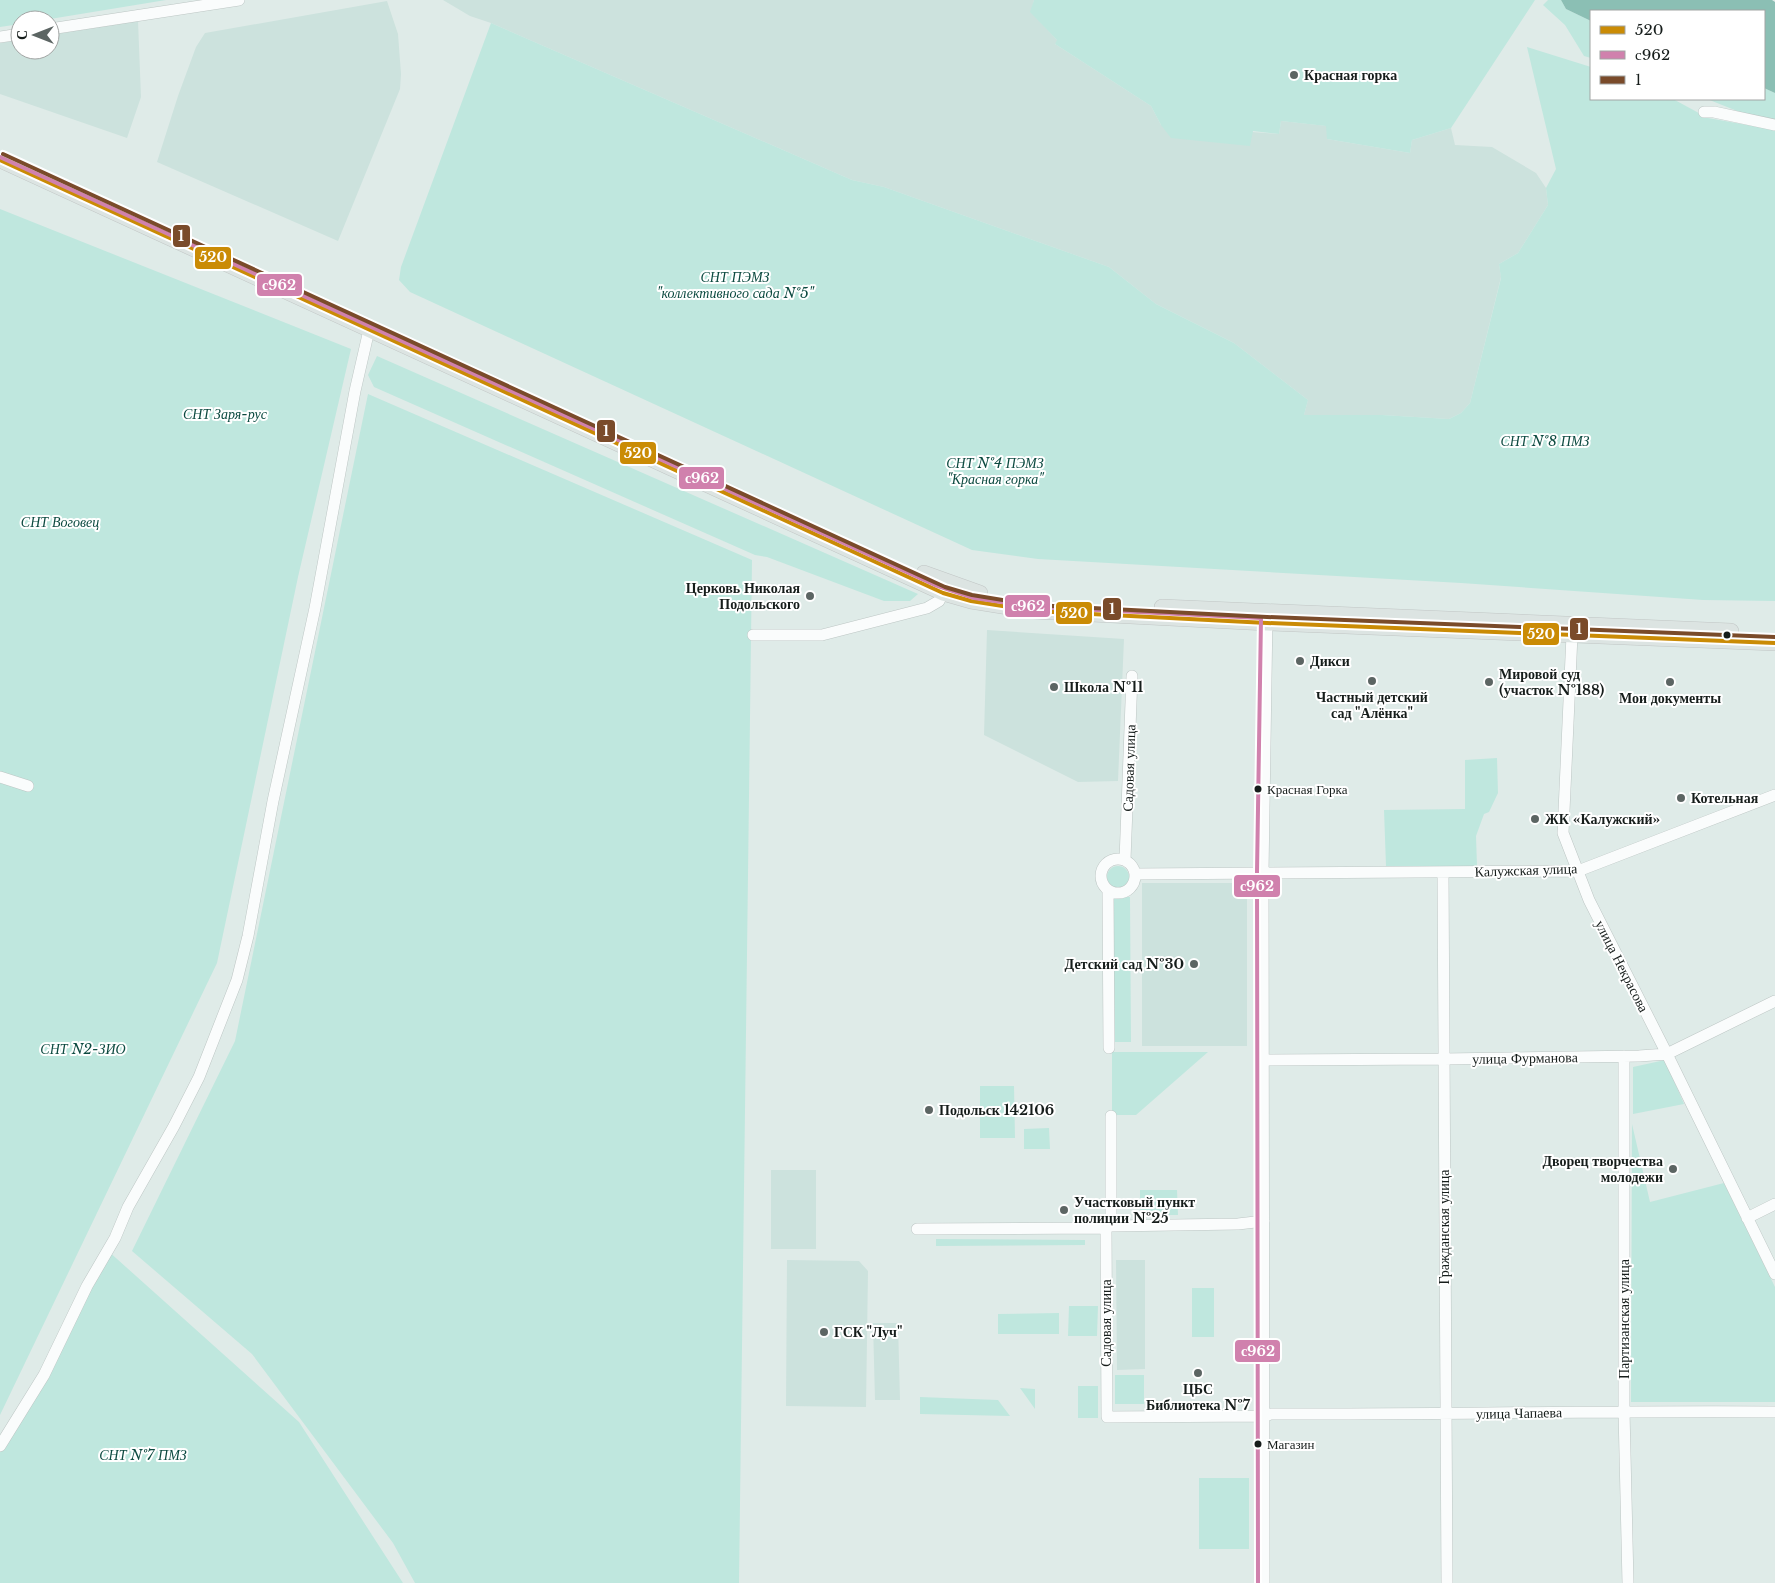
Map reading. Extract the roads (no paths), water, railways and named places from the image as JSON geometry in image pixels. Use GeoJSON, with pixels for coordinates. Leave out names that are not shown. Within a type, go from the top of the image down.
{"type":"FeatureCollection","features":[{"type":"Feature","properties":{"kind":"main road"},"geometry":{"type":"LineString","coordinates":[[0,150],[363,323],[943,593],[971,601],[1033,611],[1775,632]]}},
{"type":"Feature","properties":{"kind":"main road"},"geometry":{"type":"LineString","coordinates":[[0,160],[937,579],[975,592],[1036,601],[1267,617],[1572,634],[1775,642]]}},
{"type":"Feature","properties":{"kind":"street"},"geometry":{"type":"LineString","coordinates":[[60,27],[239,0]]}},
{"type":"Feature","properties":{"kind":"street"},"geometry":{"type":"LineString","coordinates":[[1704,112],[1714,112],[1775,125]]}},
{"type":"Feature","properties":{"kind":"street"},"geometry":{"type":"LineString","coordinates":[[0,1446],[44,1375],[86,1286],[115,1238],[128,1207],[174,1126],[199,1076],[237,980],[248,936],[273,801],[315,608],[354,391],[363,323]]}},
{"type":"Feature","properties":{"kind":"street"},"geometry":{"type":"LineString","coordinates":[[753,635],[822,635],[927,608],[939,601],[943,593]]}},
{"type":"Feature","properties":{"kind":"street"},"geometry":{"type":"LineString","coordinates":[[1264,1583],[1263,872],[1267,617]]}},
{"type":"Feature","properties":{"kind":"street","name":"улица Некрасова"},"geometry":{"type":"LineString","coordinates":[[1572,634],[1563,833],[1589,900],[1775,1274]]}},
{"type":"Feature","properties":{"kind":"street","name":"Садовая улица"},"geometry":{"type":"LineString","coordinates":[[1125,860],[1132,676]]}},
{"type":"Feature","properties":{"kind":"street"},"geometry":{"type":"LineString","coordinates":[[0,777],[28,786]]}},
{"type":"Feature","properties":{"kind":"street","name":"Калужская улица"},"geometry":{"type":"LineString","coordinates":[[1136,874],[1578,871],[1775,795]]}},
{"type":"Feature","properties":{"kind":"street"},"geometry":{"type":"LineString","coordinates":[[1108,891],[1119,894],[1130,890],[1134,885],[1136,874],[1134,868],[1125,860],[1114,860],[1104,866],[1101,876],[1102,882],[1108,891],[1109,1048]]}},
{"type":"Feature","properties":{"kind":"street","name":"Гражданская улица"},"geometry":{"type":"LineString","coordinates":[[1443,872],[1447,1583]]}},
{"type":"Feature","properties":{"kind":"street","name":"улица Фурманова"},"geometry":{"type":"LineString","coordinates":[[1263,1060],[1444,1059],[1667,1054],[1775,1001]]}},
{"type":"Feature","properties":{"kind":"street","name":"Партизанская улица"},"geometry":{"type":"LineString","coordinates":[[1624,1056],[1624,1411],[1628,1583]]}},
{"type":"Feature","properties":{"kind":"street","name":"Садовая улица"},"geometry":{"type":"LineString","coordinates":[[1107,1417],[1111,1116]]}},
{"type":"Feature","properties":{"kind":"street"},"geometry":{"type":"LineString","coordinates":[[1747,1218],[1775,1204]]}},
{"type":"Feature","properties":{"kind":"street"},"geometry":{"type":"LineString","coordinates":[[917,1229],[1109,1227],[1238,1224],[1264,1221]]}},
{"type":"Feature","properties":{"kind":"street","name":"улица Чапаева"},"geometry":{"type":"LineString","coordinates":[[1107,1417],[1624,1411],[1775,1412]]}},
{"type":"Feature","properties":{"kind":"place","name":"Красная горка"},"geometry":{"type":"Point","coordinates":[1294,75]}},
{"type":"Feature","properties":{"kind":"place","name":"Церковь Николая Подольского"},"geometry":{"type":"Point","coordinates":[810,596]}},
{"type":"Feature","properties":{"kind":"place","name":"Дикси"},"geometry":{"type":"Point","coordinates":[1300,661]}},
{"type":"Feature","properties":{"kind":"place","name":"Частный детский сад \"Алёнка\""},"geometry":{"type":"Point","coordinates":[1372,681]}},
{"type":"Feature","properties":{"kind":"place","name":"Мировой суд (участок №188)"},"geometry":{"type":"Point","coordinates":[1489,682]}},
{"type":"Feature","properties":{"kind":"place","name":"Мои документы"},"geometry":{"type":"Point","coordinates":[1670,682]}},
{"type":"Feature","properties":{"kind":"place","name":"Школа №11"},"geometry":{"type":"Point","coordinates":[1054,687]}},
{"type":"Feature","properties":{"kind":"place","name":"Красная Горка"},"geometry":{"type":"Point","coordinates":[1258,789]}},
{"type":"Feature","properties":{"kind":"place","name":"Котельная"},"geometry":{"type":"Point","coordinates":[1681,798]}},
{"type":"Feature","properties":{"kind":"place","name":"ЖК «Калужский»"},"geometry":{"type":"Point","coordinates":[1535,819]}},
{"type":"Feature","properties":{"kind":"place","name":"Детский сад №30"},"geometry":{"type":"Point","coordinates":[1194,964]}},
{"type":"Feature","properties":{"kind":"place","name":"Подольск 142106"},"geometry":{"type":"Point","coordinates":[929,1110]}},
{"type":"Feature","properties":{"kind":"place","name":"Дворец творчества молодежи"},"geometry":{"type":"Point","coordinates":[1673,1169]}},
{"type":"Feature","properties":{"kind":"place","name":"Участковый пункт полиции №25"},"geometry":{"type":"Point","coordinates":[1064,1210]}},
{"type":"Feature","properties":{"kind":"place","name":"ГСК \"Луч\""},"geometry":{"type":"Point","coordinates":[824,1332]}},
{"type":"Feature","properties":{"kind":"place","name":"ЦБС Библиотека №7"},"geometry":{"type":"Point","coordinates":[1198,1373]}},
{"type":"Feature","properties":{"kind":"place","name":"Магазин"},"geometry":{"type":"Point","coordinates":[1258,1444]}},
{"type":"Feature","properties":{"kind":"park label","name":"СНТ ПЭМЗ \"коллективного сада №5\""},"geometry":{"type":"Point","coordinates":[735,286]}},
{"type":"Feature","properties":{"kind":"park label","name":"СНТ Заря-рус"},"geometry":{"type":"Point","coordinates":[225,414]}},
{"type":"Feature","properties":{"kind":"park label","name":"СНТ №8 ПМЗ"},"geometry":{"type":"Point","coordinates":[1545,441]}},
{"type":"Feature","properties":{"kind":"park label","name":"СНТ №4 ПЭМЗ \"Красная горка\""},"geometry":{"type":"Point","coordinates":[995,472]}},
{"type":"Feature","properties":{"kind":"park label","name":"СНТ Воговец"},"geometry":{"type":"Point","coordinates":[60,522]}},
{"type":"Feature","properties":{"kind":"park label","name":"СНТ N2-ЗИО"},"geometry":{"type":"Point","coordinates":[83,1049]}},
{"type":"Feature","properties":{"kind":"park label","name":"СНТ №7 ПМЗ"},"geometry":{"type":"Point","coordinates":[143,1455]}}]}
